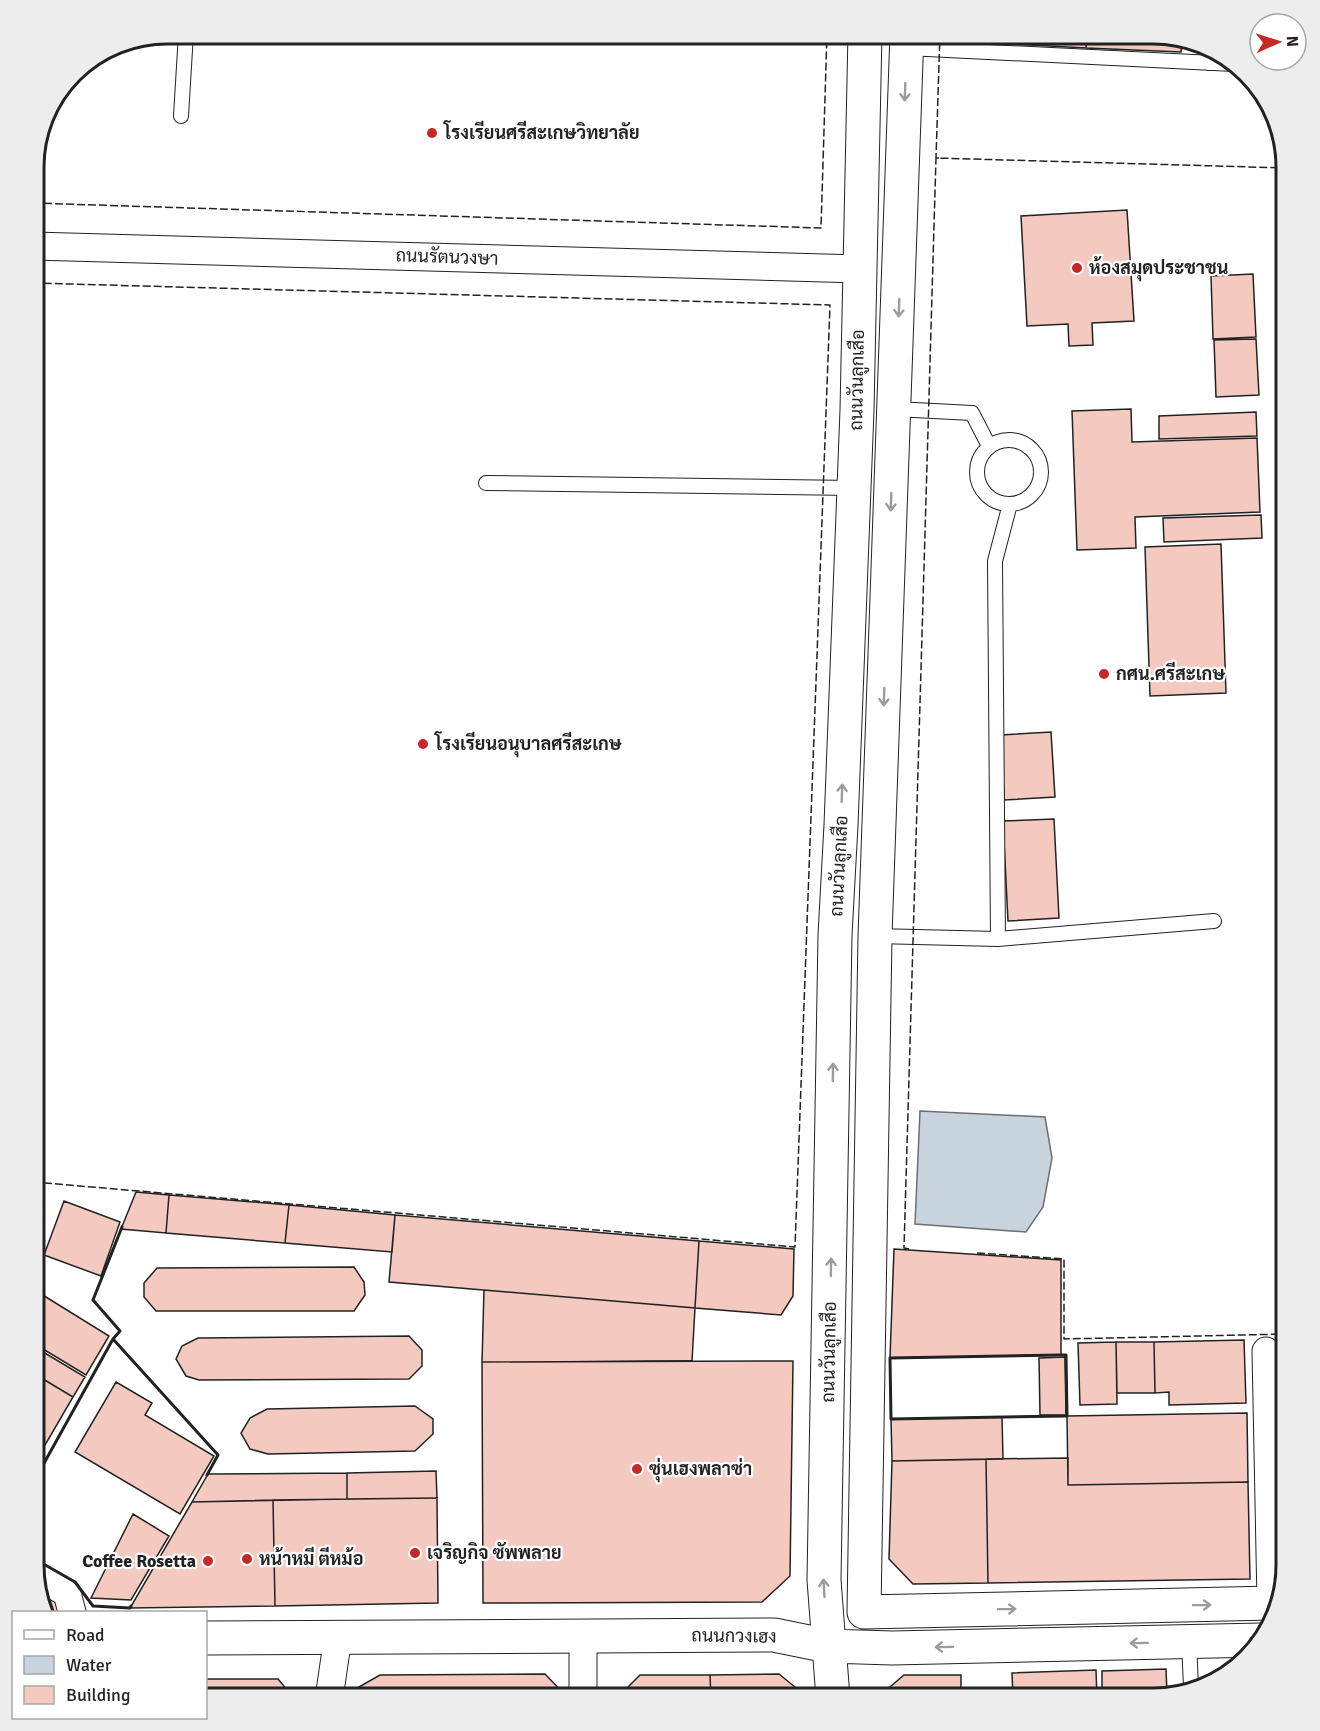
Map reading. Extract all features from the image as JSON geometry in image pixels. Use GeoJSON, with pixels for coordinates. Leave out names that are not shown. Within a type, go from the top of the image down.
{"type":"FeatureCollection","features":[{"type":"Feature","properties":{"kind":"street","name":"ถนนวันลูกเสือ"},"geometry":{"type":"LineString","coordinates":[[832,1688],[824,1580],[834,935],[841,825],[854,488],[865,44]]}},
{"type":"Feature","properties":{"kind":"street","name":"ถนนวันลูกเสือ"},"geometry":{"type":"LineString","coordinates":[[864,1612],[875,936],[907,44]]}},
{"type":"Feature","properties":{"kind":"street","name":"ถนนรัตนวงษา"},"geometry":{"type":"LineString","coordinates":[[44,246],[860,269]]}},
{"type":"Feature","properties":{"kind":"street"},"geometry":{"type":"LineString","coordinates":[[860,269],[900,270]]}},
{"type":"Feature","properties":{"kind":"street"},"geometry":{"type":"LineString","coordinates":[[834,935],[875,936]]}},
{"type":"Feature","properties":{"kind":"street"},"geometry":{"type":"LineString","coordinates":[[1266,1351],[1274,1588]]}},
{"type":"Feature","properties":{"kind":"street"},"geometry":{"type":"LineString","coordinates":[[45,1581],[67,1593],[72,1611]]}},
{"type":"Feature","properties":{"kind":"street"},"geometry":{"type":"LineString","coordinates":[[828,1646],[864,1612],[1270,1603]]}},
{"type":"Feature","properties":{"kind":"street","name":"ถนนกวงเฮง"},"geometry":{"type":"LineString","coordinates":[[207,1638],[774,1635],[828,1646],[892,1648],[1250,1640]]}},
{"type":"Feature","properties":{"kind":"street"},"geometry":{"type":"LineString","coordinates":[[583,1636],[583,1688]]}},
{"type":"Feature","properties":{"kind":"street"},"geometry":{"type":"LineString","coordinates":[[330,1688],[338,1637]]}},
{"type":"Feature","properties":{"kind":"lane"},"geometry":{"type":"LineString","coordinates":[[181,116],[185,44]]}},
{"type":"Feature","properties":{"kind":"lane"},"geometry":{"type":"LineString","coordinates":[[948,44],[1220,63]]}},
{"type":"Feature","properties":{"kind":"lane"},"geometry":{"type":"LineString","coordinates":[[1208,57],[1208,63]]}},
{"type":"Feature","properties":{"kind":"lane"},"geometry":{"type":"LineString","coordinates":[[895,409],[972,413],[989,446]]}},
{"type":"Feature","properties":{"kind":"lane"},"geometry":{"type":"LineString","coordinates":[[1001,440],[1014,440],[1027,445],[1036,455],[1041,467],[1040,481],[1034,493],[1024,501],[1010,504],[997,502],[986,495],[979,483],[977,470],[981,457],[989,446],[1001,440]]}},
{"type":"Feature","properties":{"kind":"lane"},"geometry":{"type":"LineString","coordinates":[[486,483],[854,488]]}},
{"type":"Feature","properties":{"kind":"lane"},"geometry":{"type":"LineString","coordinates":[[998,939],[995,561],[1010,504]]}},
{"type":"Feature","properties":{"kind":"lane"},"geometry":{"type":"LineString","coordinates":[[875,936],[998,939],[1214,921]]}},
{"type":"Feature","properties":{"kind":"lane"},"geometry":{"type":"LineString","coordinates":[[1189,1642],[1191,1682]]}},
{"type":"Feature","properties":{"kind":"water"},"geometry":{"type":"Polygon","coordinates":[[[920,1111],[1045,1117],[1052,1158],[1043,1207],[1026,1232],[915,1224],[920,1111]]]}},
{"type":"Feature","properties":{"kind":"building"},"geometry":{"type":"Polygon","coordinates":[[[1011,44],[1086,44],[1086,48],[1011,44]]]}},
{"type":"Feature","properties":{"kind":"building"},"geometry":{"type":"Polygon","coordinates":[[[1086,44],[1161,44],[1181,47],[1181,52],[1086,48],[1086,44]]]}},
{"type":"Feature","properties":{"kind":"building","name":"ห้องสมุดประชาชน"},"geometry":{"type":"Polygon","coordinates":[[[1127,210],[1134,321],[1092,323],[1093,345],[1069,346],[1068,324],[1027,326],[1021,216],[1127,210]]]}},
{"type":"Feature","properties":{"kind":"building"},"geometry":{"type":"Polygon","coordinates":[[[1253,274],[1256,337],[1213,339],[1211,276],[1253,274]]]}},
{"type":"Feature","properties":{"kind":"building"},"geometry":{"type":"Polygon","coordinates":[[[1256,339],[1259,395],[1216,397],[1214,340],[1256,339]]]}},
{"type":"Feature","properties":{"kind":"building"},"geometry":{"type":"Polygon","coordinates":[[[1131,409],[1132,442],[1257,438],[1260,512],[1135,517],[1136,548],[1077,550],[1072,411],[1131,409]]]}},
{"type":"Feature","properties":{"kind":"building"},"geometry":{"type":"Polygon","coordinates":[[[1256,412],[1257,436],[1159,439],[1159,416],[1256,412]]]}},
{"type":"Feature","properties":{"kind":"building"},"geometry":{"type":"Polygon","coordinates":[[[1261,515],[1262,538],[1164,542],[1163,518],[1261,515]]]}},
{"type":"Feature","properties":{"kind":"building"},"geometry":{"type":"Polygon","coordinates":[[[1221,544],[1226,693],[1150,696],[1145,547],[1221,544]]]}},
{"type":"Feature","properties":{"kind":"building"},"geometry":{"type":"Polygon","coordinates":[[[1051,732],[1055,797],[1004,800],[1001,735],[1051,732]]]}},
{"type":"Feature","properties":{"kind":"building"},"geometry":{"type":"Polygon","coordinates":[[[1054,819],[1059,918],[1008,921],[1003,821],[1054,819]]]}},
{"type":"Feature","properties":{"kind":"building"},"geometry":{"type":"Polygon","coordinates":[[[136,1192],[169,1195],[166,1233],[121,1229],[136,1192]]]}},
{"type":"Feature","properties":{"kind":"building"},"geometry":{"type":"Polygon","coordinates":[[[169,1195],[289,1205],[285,1243],[166,1233],[169,1195]]]}},
{"type":"Feature","properties":{"kind":"building"},"geometry":{"type":"Polygon","coordinates":[[[64,1201],[120,1222],[101,1276],[44,1255],[64,1201]]]}},
{"type":"Feature","properties":{"kind":"building"},"geometry":{"type":"Polygon","coordinates":[[[289,1205],[395,1215],[392,1252],[285,1243],[289,1205]]]}},
{"type":"Feature","properties":{"kind":"building"},"geometry":{"type":"Polygon","coordinates":[[[395,1215],[699,1241],[695,1308],[389,1282],[395,1215]]]}},
{"type":"Feature","properties":{"kind":"building"},"geometry":{"type":"Polygon","coordinates":[[[699,1241],[794,1249],[793,1296],[781,1315],[695,1308],[699,1241]]]}},
{"type":"Feature","properties":{"kind":"building"},"geometry":{"type":"Polygon","coordinates":[[[894,1249],[1061,1260],[1061,1355],[890,1358],[894,1249]]]}},
{"type":"Feature","properties":{"kind":"building"},"geometry":{"type":"Polygon","coordinates":[[[354,1267],[364,1282],[365,1295],[354,1311],[156,1311],[144,1297],[144,1283],[157,1268],[354,1267]]]}},
{"type":"Feature","properties":{"kind":"building"},"geometry":{"type":"Polygon","coordinates":[[[484,1290],[695,1308],[692,1361],[482,1362],[484,1290]]]}},
{"type":"Feature","properties":{"kind":"building"},"geometry":{"type":"Polygon","coordinates":[[[44,1296],[109,1336],[86,1375],[44,1350],[44,1296]]]}},
{"type":"Feature","properties":{"kind":"building"},"geometry":{"type":"Polygon","coordinates":[[[409,1336],[422,1350],[422,1366],[409,1379],[199,1380],[186,1376],[176,1359],[182,1346],[198,1338],[409,1336]]]}},
{"type":"Feature","properties":{"kind":"building"},"geometry":{"type":"Polygon","coordinates":[[[1244,1340],[1246,1403],[1169,1405],[1169,1392],[1155,1393],[1154,1342],[1244,1340]]]}},
{"type":"Feature","properties":{"kind":"building"},"geometry":{"type":"Polygon","coordinates":[[[1116,1342],[1117,1404],[1080,1405],[1078,1343],[1116,1342]]]}},
{"type":"Feature","properties":{"kind":"building"},"geometry":{"type":"Polygon","coordinates":[[[1116,1342],[1154,1342],[1155,1393],[1117,1393],[1116,1342]]]}},
{"type":"Feature","properties":{"kind":"building"},"geometry":{"type":"Polygon","coordinates":[[[44,1353],[85,1377],[73,1397],[44,1380],[44,1353]]]}},
{"type":"Feature","properties":{"kind":"building"},"geometry":{"type":"Polygon","coordinates":[[[1065,1357],[1066,1415],[1040,1415],[1039,1358],[1065,1357]]]}},
{"type":"Feature","properties":{"kind":"building","name":"ซุ่นเฮงพลาซ่า"},"geometry":{"type":"Polygon","coordinates":[[[793,1361],[790,1576],[762,1602],[483,1603],[482,1362],[793,1361]]]}},
{"type":"Feature","properties":{"kind":"building"},"geometry":{"type":"Polygon","coordinates":[[[44,1380],[73,1397],[44,1447],[44,1380]]]}},
{"type":"Feature","properties":{"kind":"building"},"geometry":{"type":"Polygon","coordinates":[[[116,1382],[152,1403],[145,1415],[214,1456],[180,1514],[75,1452],[116,1382]]]}},
{"type":"Feature","properties":{"kind":"building"},"geometry":{"type":"Polygon","coordinates":[[[415,1406],[433,1419],[433,1434],[415,1451],[268,1454],[250,1449],[241,1433],[250,1418],[267,1409],[415,1406]]]}},
{"type":"Feature","properties":{"kind":"building"},"geometry":{"type":"Polygon","coordinates":[[[1247,1413],[1248,1482],[1068,1485],[1067,1416],[1247,1413]]]}},
{"type":"Feature","properties":{"kind":"building"},"geometry":{"type":"Polygon","coordinates":[[[1002,1417],[1003,1459],[892,1461],[891,1419],[1002,1417]]]}},
{"type":"Feature","properties":{"kind":"building"},"geometry":{"type":"Polygon","coordinates":[[[1068,1458],[1068,1485],[1248,1482],[1250,1579],[988,1583],[986,1459],[1068,1458]]]}},
{"type":"Feature","properties":{"kind":"building"},"geometry":{"type":"Polygon","coordinates":[[[986,1459],[988,1583],[913,1584],[889,1559],[892,1461],[986,1459]]]}},
{"type":"Feature","properties":{"kind":"building"},"geometry":{"type":"Polygon","coordinates":[[[436,1471],[437,1498],[347,1499],[347,1473],[436,1471]]]}},
{"type":"Feature","properties":{"kind":"building"},"geometry":{"type":"Polygon","coordinates":[[[347,1473],[347,1499],[192,1502],[208,1474],[347,1473]]]}},
{"type":"Feature","properties":{"kind":"building"},"geometry":{"type":"Polygon","coordinates":[[[437,1498],[438,1603],[275,1606],[273,1500],[437,1498]]]}},
{"type":"Feature","properties":{"kind":"building"},"geometry":{"type":"Polygon","coordinates":[[[273,1500],[275,1606],[130,1608],[192,1502],[273,1500]]]}},
{"type":"Feature","properties":{"kind":"building"},"geometry":{"type":"Polygon","coordinates":[[[133,1514],[169,1536],[131,1600],[91,1598],[133,1514]]]}},
{"type":"Feature","properties":{"kind":"building"},"geometry":{"type":"Polygon","coordinates":[[[47,1593],[56,1596],[58,1611],[53,1611],[47,1593]]]}},
{"type":"Feature","properties":{"kind":"building"},"geometry":{"type":"Polygon","coordinates":[[[1166,1669],[1167,1686],[1102,1688],[1102,1671],[1166,1669]]]}},
{"type":"Feature","properties":{"kind":"building"},"geometry":{"type":"Polygon","coordinates":[[[1096,1670],[1097,1688],[1013,1688],[1012,1673],[1096,1670]]]}},
{"type":"Feature","properties":{"kind":"building"},"geometry":{"type":"Polygon","coordinates":[[[545,1674],[558,1688],[357,1688],[380,1675],[545,1674]]]}},
{"type":"Feature","properties":{"kind":"building"},"geometry":{"type":"Polygon","coordinates":[[[779,1674],[795,1688],[711,1688],[710,1675],[779,1674]]]}},
{"type":"Feature","properties":{"kind":"building"},"geometry":{"type":"Polygon","coordinates":[[[640,1675],[710,1675],[711,1688],[627,1688],[640,1675]]]}},
{"type":"Feature","properties":{"kind":"building"},"geometry":{"type":"Polygon","coordinates":[[[904,1675],[961,1675],[961,1688],[889,1688],[904,1675]]]}},
{"type":"Feature","properties":{"kind":"building"},"geometry":{"type":"Polygon","coordinates":[[[207,1679],[278,1679],[286,1688],[207,1688],[207,1679]]]}},
{"type":"Feature","properties":{"kind":"fence"},"geometry":{"type":"LineString","coordinates":[[44,203],[821,228],[827,44]]}},
{"type":"Feature","properties":{"kind":"fence"},"geometry":{"type":"LineString","coordinates":[[939,158],[936,158],[940,44]]}},
{"type":"Feature","properties":{"kind":"fence"},"geometry":{"type":"LineString","coordinates":[[909,1249],[904,1248],[936,158],[1276,168]]}},
{"type":"Feature","properties":{"kind":"fence"},"geometry":{"type":"LineString","coordinates":[[44,283],[830,305],[795,1247],[44,1183]]}},
{"type":"Feature","properties":{"kind":"fence"},"geometry":{"type":"LineString","coordinates":[[977,1253],[1064,1259],[1064,1339],[1276,1334]]}},
{"type":"Feature","properties":{"kind":"wall"},"geometry":{"type":"LineString","coordinates":[[122,1227],[93,1300],[120,1331],[113,1339],[218,1455],[207,1475]]}},
{"type":"Feature","properties":{"kind":"wall"},"geometry":{"type":"LineString","coordinates":[[44,1463],[113,1339]]}},
{"type":"Feature","properties":{"kind":"wall"},"geometry":{"type":"LineString","coordinates":[[1061,1355],[1066,1355],[1067,1416],[891,1419],[890,1358],[1061,1355]]}},
{"type":"Feature","properties":{"kind":"wall"},"geometry":{"type":"LineString","coordinates":[[44,1564],[75,1582],[93,1606],[130,1608],[131,1606]]}},
{"type":"Feature","properties":{"kind":"place","name":"โรงเรียนศรีสะเกษวิทยาลัย"},"geometry":{"type":"Point","coordinates":[432,133]}},
{"type":"Feature","properties":{"kind":"place","name":"ห้องสมุดประชาชน"},"geometry":{"type":"Point","coordinates":[1077,268]}},
{"type":"Feature","properties":{"kind":"place","name":"กศน.ศรีสะเกษ"},"geometry":{"type":"Point","coordinates":[1104,674]}},
{"type":"Feature","properties":{"kind":"place","name":"โรงเรียนอนุบาลศรีสะเกษ"},"geometry":{"type":"Point","coordinates":[423,744]}},
{"type":"Feature","properties":{"kind":"place","name":"ซุ่นเฮงพลาซ่า"},"geometry":{"type":"Point","coordinates":[637,1469]}},
{"type":"Feature","properties":{"kind":"place","name":"เจริญกิจ ซัพพลาย"},"geometry":{"type":"Point","coordinates":[415,1553]}},
{"type":"Feature","properties":{"kind":"place","name":"หน้าหมี ตีหม้อ"},"geometry":{"type":"Point","coordinates":[247,1559]}},
{"type":"Feature","properties":{"kind":"place","name":"Coffee Rosetta"},"geometry":{"type":"Point","coordinates":[208,1561]}}]}
